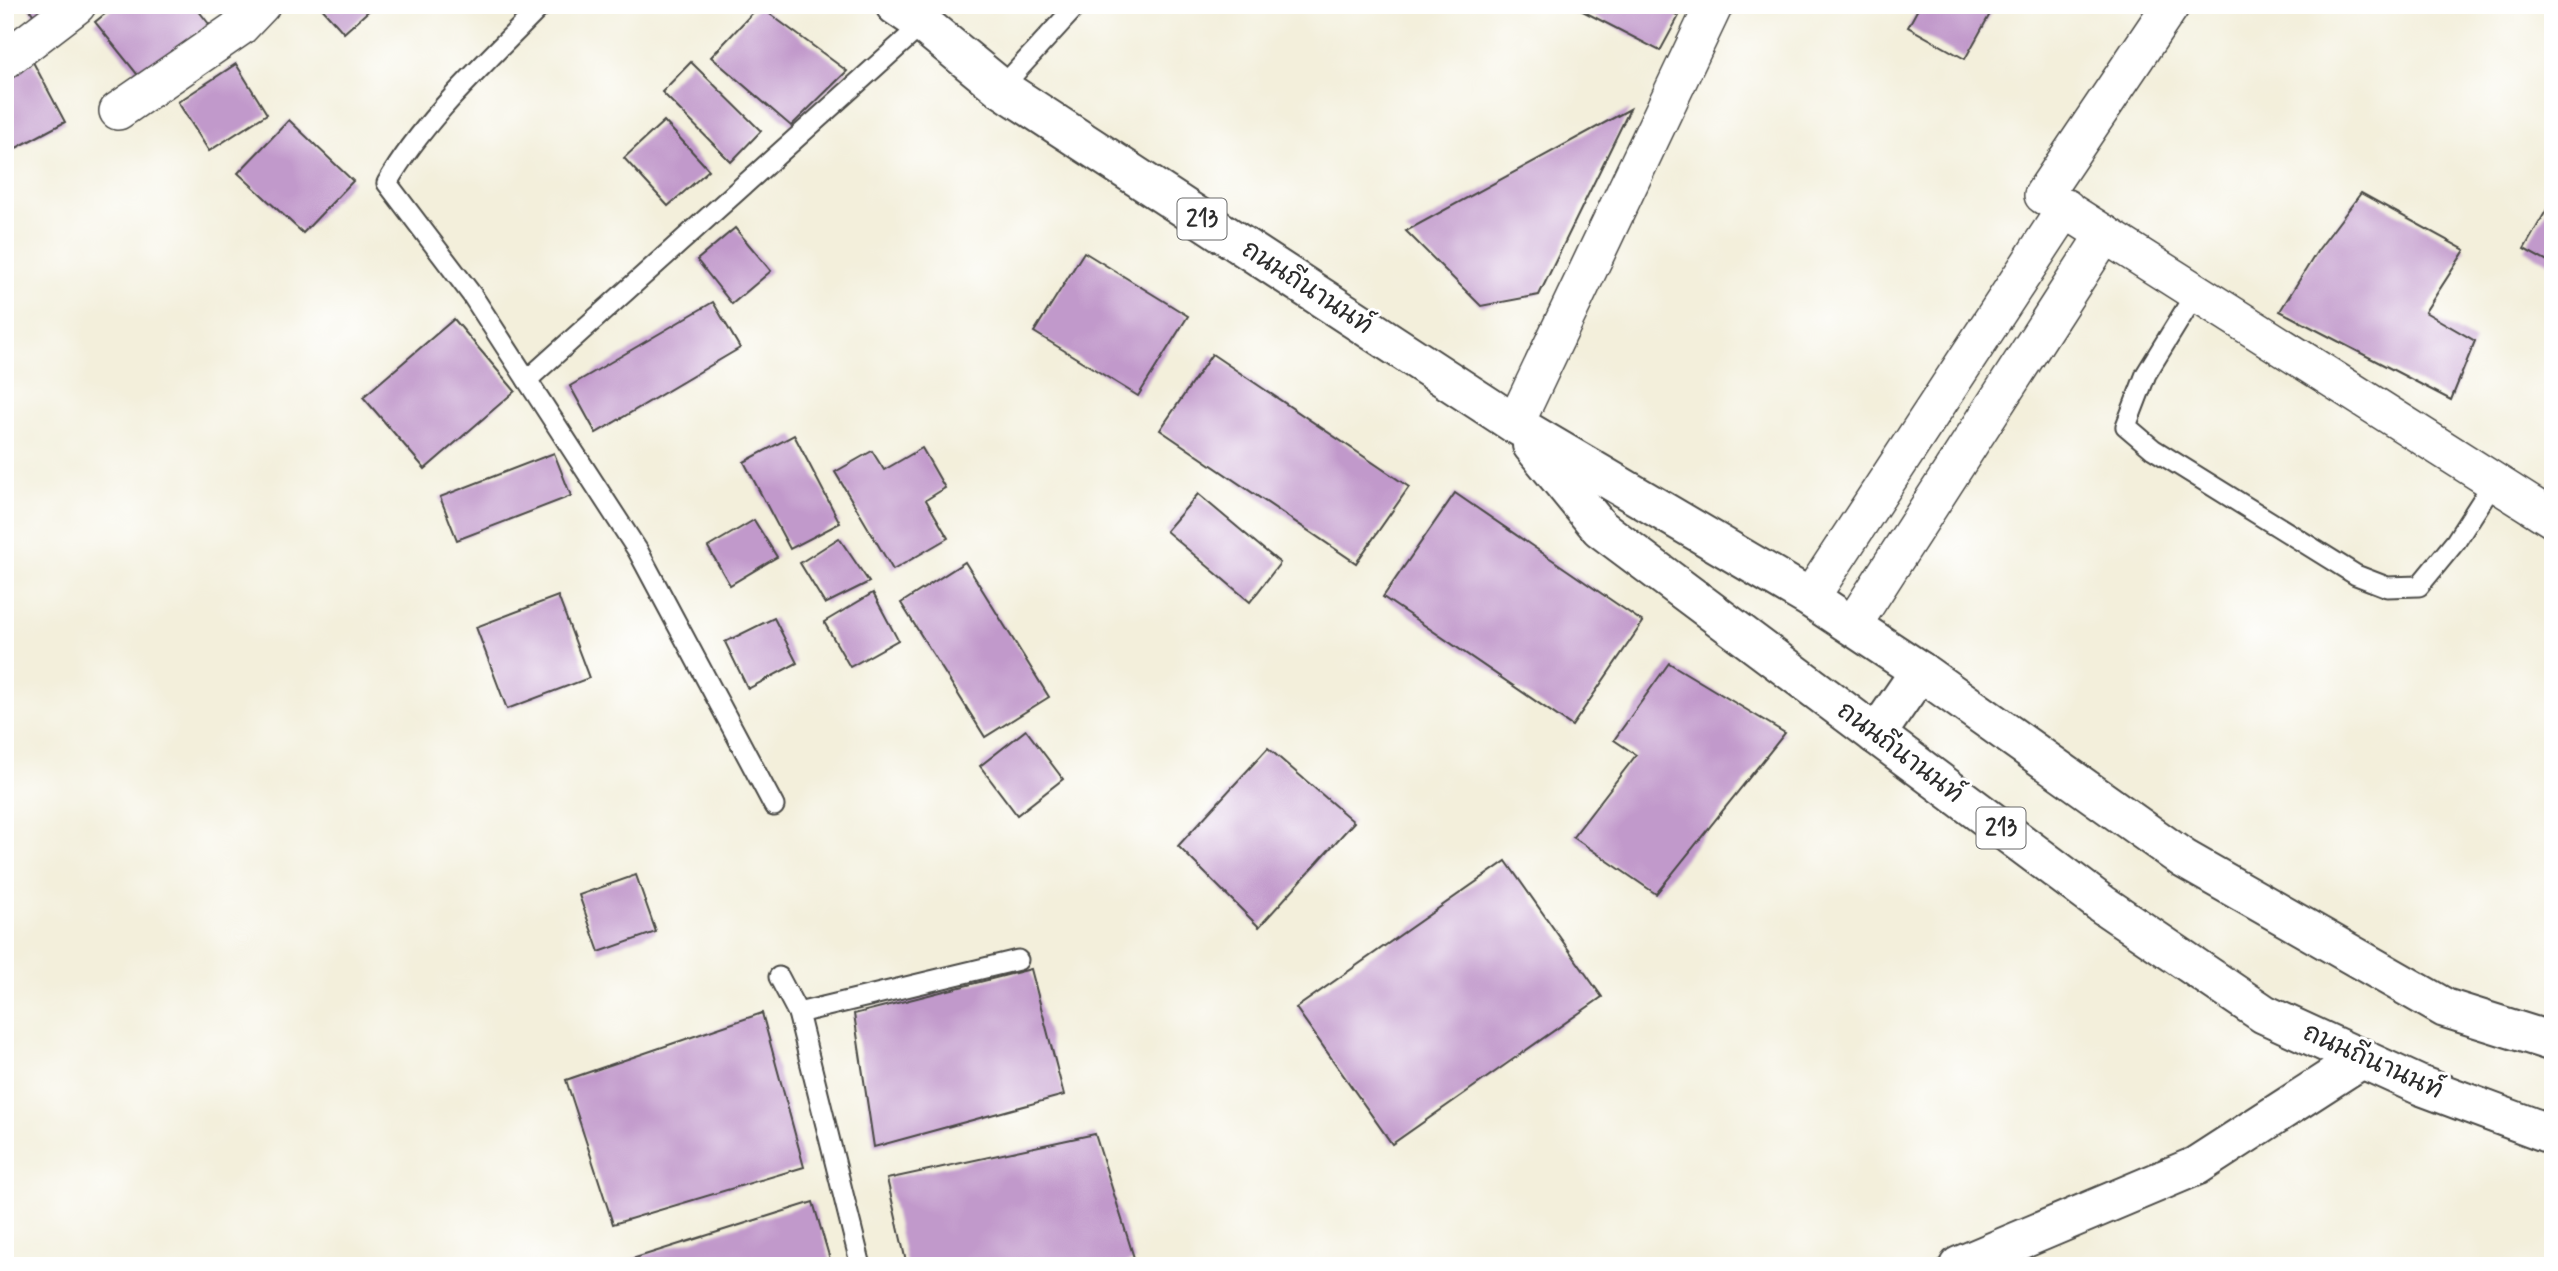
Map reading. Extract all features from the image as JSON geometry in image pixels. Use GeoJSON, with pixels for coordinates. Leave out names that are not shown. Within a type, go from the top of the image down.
{"type":"FeatureCollection","features":[{"type":"Feature","properties":{"kind":"main road","name":"ถนนถีนานนท์"},"geometry":{"type":"LineString","coordinates":[[909,15],[1001,88],[1515,424],[1810,598],[1920,671],[2184,859],[2445,1008],[2553,1042]]}},
{"type":"Feature","properties":{"kind":"main road","name":"ถนนถีนานนท์"},"geometry":{"type":"LineString","coordinates":[[1515,424],[1600,528],[2102,904],[2264,1014],[2419,1085],[2553,1135]]}},
{"type":"Feature","properties":{"kind":"main road"},"geometry":{"type":"LineString","coordinates":[[1876,735],[1920,671]]}},
{"type":"Feature","properties":{"kind":"main road"},"geometry":{"type":"LineString","coordinates":[[1959,1266],[2196,1166],[2363,1058]]}},
{"type":"Feature","properties":{"kind":"street"},"geometry":{"type":"LineString","coordinates":[[5,60],[77,5]]}},
{"type":"Feature","properties":{"kind":"street"},"geometry":{"type":"LineString","coordinates":[[118,111],[240,27],[261,5]]}},
{"type":"Feature","properties":{"kind":"street"},"geometry":{"type":"LineString","coordinates":[[1515,424],[1714,5]]}},
{"type":"Feature","properties":{"kind":"street"},"geometry":{"type":"LineString","coordinates":[[2171,5],[2043,195],[2553,519]]}},
{"type":"Feature","properties":{"kind":"street"},"geometry":{"type":"LineString","coordinates":[[1810,598],[2066,208]]}},
{"type":"Feature","properties":{"kind":"street"},"geometry":{"type":"LineString","coordinates":[[1852,626],[2105,234]]}},
{"type":"Feature","properties":{"kind":"lane"},"geometry":{"type":"LineString","coordinates":[[542,5],[460,90],[402,156],[387,183],[472,295],[638,551],[774,806]]}},
{"type":"Feature","properties":{"kind":"lane"},"geometry":{"type":"LineString","coordinates":[[1001,88],[1077,5]]}},
{"type":"Feature","properties":{"kind":"lane"},"geometry":{"type":"LineString","coordinates":[[527,380],[909,15]]}},
{"type":"Feature","properties":{"kind":"lane"},"geometry":{"type":"LineString","coordinates":[[2197,291],[2146,374],[2126,426],[2153,449],[2356,575],[2387,587],[2418,586],[2456,541],[2494,482]]}},
{"type":"Feature","properties":{"kind":"lane"},"geometry":{"type":"LineString","coordinates":[[798,1013],[1018,960]]}},
{"type":"Feature","properties":{"kind":"lane"},"geometry":{"type":"LineString","coordinates":[[779,977],[798,1013],[861,1266]]}},
{"type":"Feature","properties":{"kind":"building"},"geometry":{"type":"Polygon","coordinates":[[[27,5],[45,5],[51,13],[38,22],[27,5]]]}},
{"type":"Feature","properties":{"kind":"building"},"geometry":{"type":"Polygon","coordinates":[[[116,5],[194,5],[209,24],[141,79],[95,22],[116,5]]]}},
{"type":"Feature","properties":{"kind":"building"},"geometry":{"type":"Polygon","coordinates":[[[319,5],[375,5],[344,33],[319,5]]]}},
{"type":"Feature","properties":{"kind":"building"},"geometry":{"type":"Polygon","coordinates":[[[1571,5],[1658,5],[1679,16],[1660,51],[1571,5]]]}},
{"type":"Feature","properties":{"kind":"building"},"geometry":{"type":"Polygon","coordinates":[[[1920,5],[1995,5],[1965,59],[1908,27],[1920,5]]]}},
{"type":"Feature","properties":{"kind":"building"},"geometry":{"type":"Polygon","coordinates":[[[759,6],[847,71],[791,126],[711,57],[759,6]]]}},
{"type":"Feature","properties":{"kind":"building"},"geometry":{"type":"Polygon","coordinates":[[[33,62],[65,122],[5,154],[5,76],[33,62]]]}},
{"type":"Feature","properties":{"kind":"building"},"geometry":{"type":"Polygon","coordinates":[[[691,62],[761,131],[731,162],[662,92],[691,62]]]}},
{"type":"Feature","properties":{"kind":"building"},"geometry":{"type":"Polygon","coordinates":[[[236,64],[267,114],[209,151],[178,102],[236,64]]]}},
{"type":"Feature","properties":{"kind":"building"},"geometry":{"type":"Polygon","coordinates":[[[1630,109],[1539,295],[1481,306],[1406,231],[1630,109]]]}},
{"type":"Feature","properties":{"kind":"building"},"geometry":{"type":"Polygon","coordinates":[[[289,120],[353,181],[303,233],[238,173],[289,120]]]}},
{"type":"Feature","properties":{"kind":"building"},"geometry":{"type":"Polygon","coordinates":[[[664,121],[709,170],[668,206],[624,158],[664,121]]]}},
{"type":"Feature","properties":{"kind":"building"},"geometry":{"type":"Polygon","coordinates":[[[2361,193],[2465,250],[2425,312],[2475,341],[2451,400],[2280,311],[2318,250],[2361,193]]]}},
{"type":"Feature","properties":{"kind":"building"},"geometry":{"type":"Polygon","coordinates":[[[2550,204],[2553,206],[2553,265],[2524,249],[2550,204]]]}},
{"type":"Feature","properties":{"kind":"building"},"geometry":{"type":"Polygon","coordinates":[[[735,228],[771,271],[732,304],[697,260],[735,228]]]}},
{"type":"Feature","properties":{"kind":"building"},"geometry":{"type":"Polygon","coordinates":[[[1084,252],[1188,316],[1138,396],[1034,332],[1084,252]]]}},
{"type":"Feature","properties":{"kind":"building"},"geometry":{"type":"Polygon","coordinates":[[[713,302],[740,348],[596,433],[570,386],[713,302]]]}},
{"type":"Feature","properties":{"kind":"building"},"geometry":{"type":"Polygon","coordinates":[[[454,319],[515,391],[425,469],[363,397],[454,319]]]}},
{"type":"Feature","properties":{"kind":"building"},"geometry":{"type":"Polygon","coordinates":[[[1212,354],[1409,487],[1356,563],[1160,430],[1212,354]]]}},
{"type":"Feature","properties":{"kind":"building"},"geometry":{"type":"Polygon","coordinates":[[[794,435],[840,523],[790,549],[744,462],[794,435]]]}},
{"type":"Feature","properties":{"kind":"building"},"geometry":{"type":"Polygon","coordinates":[[[922,448],[945,488],[926,500],[948,538],[893,570],[835,472],[872,451],[884,470],[922,448]]]}},
{"type":"Feature","properties":{"kind":"building"},"geometry":{"type":"Polygon","coordinates":[[[554,453],[571,496],[457,540],[440,497],[554,453]]]}},
{"type":"Feature","properties":{"kind":"building"},"geometry":{"type":"Polygon","coordinates":[[[1455,493],[1643,622],[1572,726],[1383,597],[1455,493]]]}},
{"type":"Feature","properties":{"kind":"building"},"geometry":{"type":"Polygon","coordinates":[[[1198,494],[1280,563],[1250,602],[1166,531],[1198,494]]]}},
{"type":"Feature","properties":{"kind":"building"},"geometry":{"type":"Polygon","coordinates":[[[754,520],[777,557],[730,585],[708,547],[754,520]]]}},
{"type":"Feature","properties":{"kind":"building"},"geometry":{"type":"Polygon","coordinates":[[[839,538],[869,582],[825,604],[800,563],[839,538]]]}},
{"type":"Feature","properties":{"kind":"building"},"geometry":{"type":"Polygon","coordinates":[[[965,562],[1049,697],[985,737],[901,603],[965,562]]]}},
{"type":"Feature","properties":{"kind":"building"},"geometry":{"type":"Polygon","coordinates":[[[873,593],[898,640],[850,667],[824,622],[873,593]]]}},
{"type":"Feature","properties":{"kind":"building"},"geometry":{"type":"Polygon","coordinates":[[[558,596],[589,678],[507,709],[476,627],[558,596]]]}},
{"type":"Feature","properties":{"kind":"building"},"geometry":{"type":"Polygon","coordinates":[[[774,618],[797,663],[748,689],[725,642],[774,618]]]}},
{"type":"Feature","properties":{"kind":"building"},"geometry":{"type":"Polygon","coordinates":[[[1669,663],[1785,733],[1656,894],[1573,837],[1636,755],[1614,740],[1669,663]]]}},
{"type":"Feature","properties":{"kind":"building"},"geometry":{"type":"Polygon","coordinates":[[[1026,730],[1063,779],[1017,815],[980,766],[1026,730]]]}},
{"type":"Feature","properties":{"kind":"building"},"geometry":{"type":"Polygon","coordinates":[[[1268,748],[1354,822],[1259,927],[1178,846],[1268,748]]]}},
{"type":"Feature","properties":{"kind":"building"},"geometry":{"type":"Polygon","coordinates":[[[1506,861],[1602,997],[1392,1144],[1296,1008],[1506,861]]]}},
{"type":"Feature","properties":{"kind":"building"},"geometry":{"type":"Polygon","coordinates":[[[636,875],[656,932],[599,952],[579,895],[636,875]]]}},
{"type":"Feature","properties":{"kind":"building"},"geometry":{"type":"Polygon","coordinates":[[[1031,969],[1064,1095],[874,1147],[854,1014],[1031,969]]]}},
{"type":"Feature","properties":{"kind":"building"},"geometry":{"type":"Polygon","coordinates":[[[762,1013],[804,1167],[613,1224],[566,1080],[762,1013]]]}},
{"type":"Feature","properties":{"kind":"building"},"geometry":{"type":"Polygon","coordinates":[[[1095,1134],[1135,1261],[1116,1266],[907,1266],[887,1179],[1095,1134]]]}},
{"type":"Feature","properties":{"kind":"building"},"geometry":{"type":"Polygon","coordinates":[[[813,1202],[832,1266],[613,1266],[613,1265],[813,1202]]]}}]}
